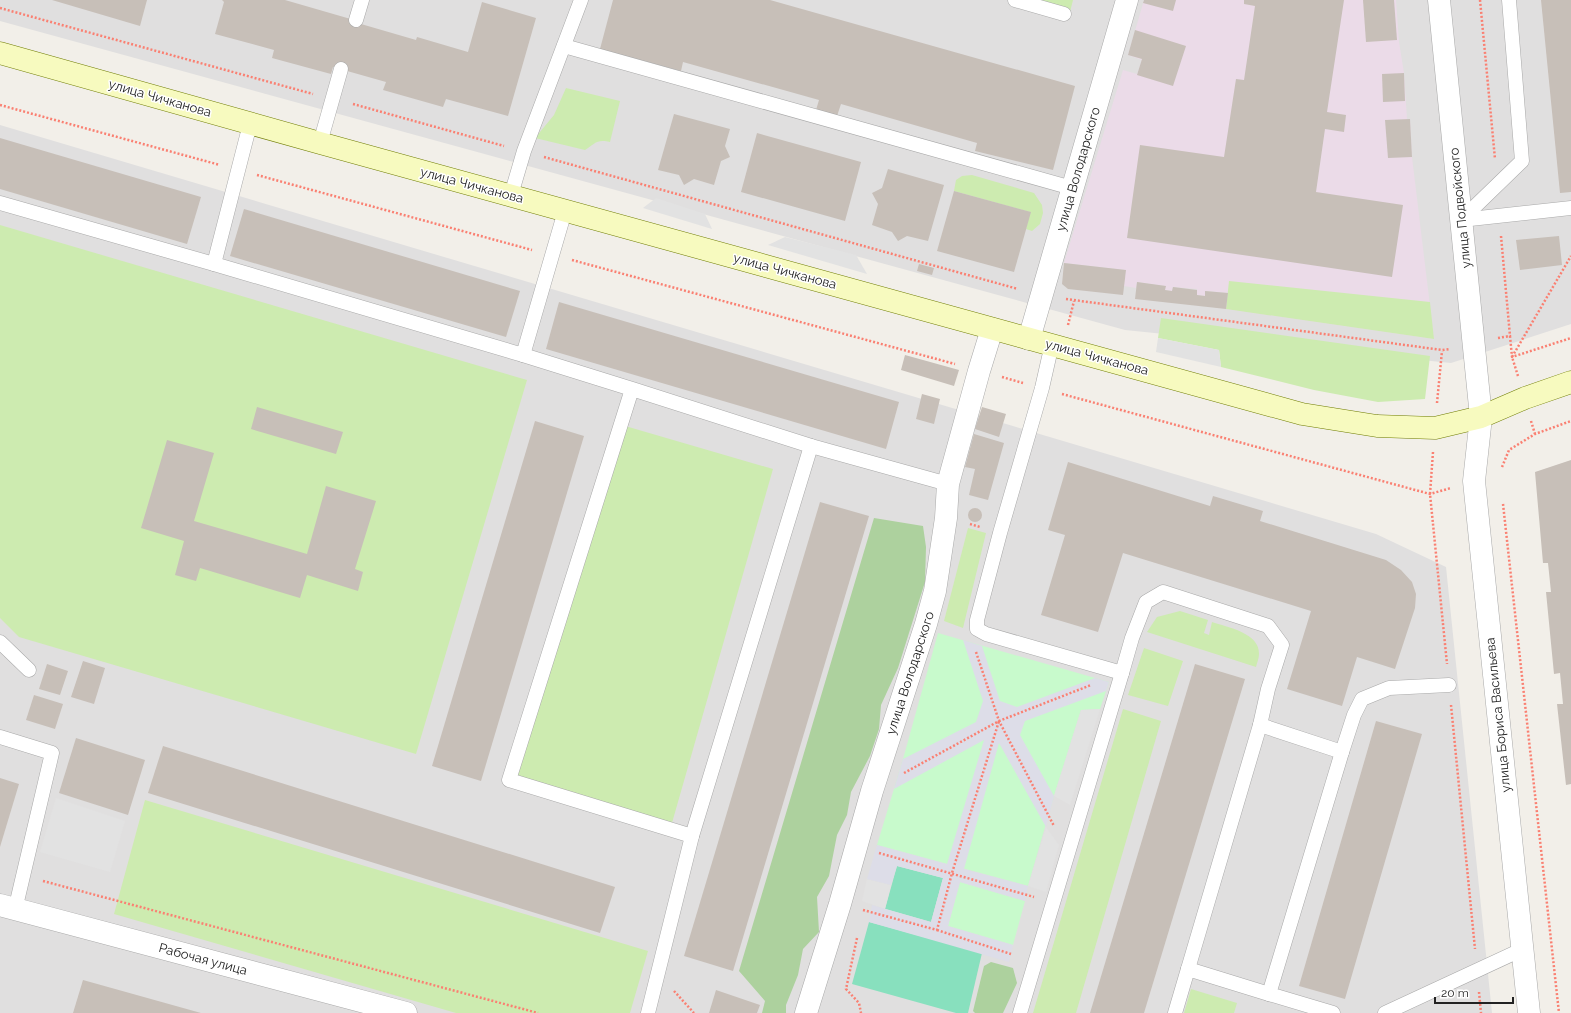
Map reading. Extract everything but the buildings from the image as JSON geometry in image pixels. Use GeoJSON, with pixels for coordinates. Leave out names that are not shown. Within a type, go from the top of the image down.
{"type":"FeatureCollection","features":[{"type":"Feature","properties":{"kind":"main road","name":"улица Чичканова"},"geometry":{"type":"LineString","coordinates":[[0,53],[250,124],[1302,414],[1377,426],[1435,428],[1481,417],[1525,398],[1571,382]]}},
{"type":"Feature","properties":{"kind":"street","name":"улица Володарского"},"geometry":{"type":"LineString","coordinates":[[1029,339],[1128,0]]}},
{"type":"Feature","properties":{"kind":"street","name":"улица Подвойского"},"geometry":{"type":"LineString","coordinates":[[1439,0],[1481,417]]}},
{"type":"Feature","properties":{"kind":"street","name":"улица Володарского"},"geometry":{"type":"LineString","coordinates":[[806,1013],[840,904],[872,791],[926,624],[935,591],[946,518],[948,484],[992,329]]}},
{"type":"Feature","properties":{"kind":"street","name":"улица Бориса Васильева"},"geometry":{"type":"LineString","coordinates":[[1481,417],[1474,480],[1529,1013]]}},
{"type":"Feature","properties":{"kind":"street","name":"Рабочая улица"},"geometry":{"type":"LineString","coordinates":[[8,907],[406,1013]]}},
{"type":"Feature","properties":{"kind":"lane"},"geometry":{"type":"LineString","coordinates":[[356,20],[362,0]]}},
{"type":"Feature","properties":{"kind":"lane"},"geometry":{"type":"LineString","coordinates":[[511,195],[524,151],[581,0]]}},
{"type":"Feature","properties":{"kind":"lane"},"geometry":{"type":"LineString","coordinates":[[1015,0],[1064,14]]}},
{"type":"Feature","properties":{"kind":"lane"},"geometry":{"type":"LineString","coordinates":[[1461,220],[1522,161],[1509,0]]}},
{"type":"Feature","properties":{"kind":"lane"},"geometry":{"type":"LineString","coordinates":[[564,46],[1072,188]]}},
{"type":"Feature","properties":{"kind":"lane"},"geometry":{"type":"LineString","coordinates":[[320,143],[341,69]]}},
{"type":"Feature","properties":{"kind":"lane"},"geometry":{"type":"LineString","coordinates":[[214,264],[250,124]]}},
{"type":"Feature","properties":{"kind":"lane"},"geometry":{"type":"LineString","coordinates":[[0,203],[523,355],[811,446],[948,484]]}},
{"type":"Feature","properties":{"kind":"lane"},"geometry":{"type":"LineString","coordinates":[[1461,220],[1571,208]]}},
{"type":"Feature","properties":{"kind":"lane"},"geometry":{"type":"LineString","coordinates":[[523,355],[566,211]]}},
{"type":"Feature","properties":{"kind":"lane"},"geometry":{"type":"LineString","coordinates":[[1052,344],[1042,388],[1000,533],[977,620],[977,628],[986,634],[1122,673]]}},
{"type":"Feature","properties":{"kind":"lane"},"geometry":{"type":"LineString","coordinates":[[632,389],[509,780],[692,836]]}},
{"type":"Feature","properties":{"kind":"lane"},"geometry":{"type":"LineString","coordinates":[[648,1013],[692,836],[811,446]]}},
{"type":"Feature","properties":{"kind":"lane"},"geometry":{"type":"LineString","coordinates":[[1020,1013],[1132,638],[1146,602],[1163,592],[1268,626],[1282,644],[1268,689],[1260,725],[1175,1013]]}},
{"type":"Feature","properties":{"kind":"lane"},"geometry":{"type":"LineString","coordinates":[[0,642],[29,670]]}},
{"type":"Feature","properties":{"kind":"lane"},"geometry":{"type":"LineString","coordinates":[[1269,994],[1342,752],[1354,715],[1362,699],[1389,688],[1449,685]]}},
{"type":"Feature","properties":{"kind":"lane"},"geometry":{"type":"LineString","coordinates":[[1260,725],[1342,752]]}},
{"type":"Feature","properties":{"kind":"lane"},"geometry":{"type":"LineString","coordinates":[[0,737],[52,753],[23,876],[8,907]]}},
{"type":"Feature","properties":{"kind":"lane"},"geometry":{"type":"LineString","coordinates":[[1386,1013],[1523,949]]}},
{"type":"Feature","properties":{"kind":"lane"},"geometry":{"type":"LineString","coordinates":[[1188,969],[1333,1013]]}},
{"type":"Feature","properties":{"kind":"path"},"geometry":{"type":"LineString","coordinates":[[0,8],[524,151],[1042,296],[1442,350],[1510,336],[1512,357]]}},
{"type":"Feature","properties":{"kind":"path"},"geometry":{"type":"LineString","coordinates":[[0,105],[1430,494],[1500,472],[1509,450],[1535,434],[1571,420]]}},
{"type":"Feature","properties":{"kind":"path"},"geometry":{"type":"LineString","coordinates":[[1512,357],[1571,256]]}},
{"type":"Feature","properties":{"kind":"path"},"geometry":{"type":"LineString","coordinates":[[1512,357],[1571,338]]}},
{"type":"Feature","properties":{"kind":"path"},"geometry":{"type":"LineString","coordinates":[[1503,503],[1559,1013]]}},
{"type":"Feature","properties":{"kind":"path"},"geometry":{"type":"LineString","coordinates":[[946,518],[1000,533]]}},
{"type":"Feature","properties":{"kind":"path"},"geometry":{"type":"LineString","coordinates":[[976,655],[999,721],[1068,853]]}},
{"type":"Feature","properties":{"kind":"path"},"geometry":{"type":"LineString","coordinates":[[872,791],[999,721],[1122,673]]}},
{"type":"Feature","properties":{"kind":"path"},"geometry":{"type":"LineString","coordinates":[[937,930],[952,873],[999,721]]}},
{"type":"Feature","properties":{"kind":"path"},"geometry":{"type":"LineString","coordinates":[[856,847],[1054,903]]}},
{"type":"Feature","properties":{"kind":"path"},"geometry":{"type":"LineString","coordinates":[[23,876],[538,1013]]}},
{"type":"Feature","properties":{"kind":"path"},"geometry":{"type":"LineString","coordinates":[[862,917],[863,910]]}},
{"type":"Feature","properties":{"kind":"path"},"geometry":{"type":"LineString","coordinates":[[870,912],[937,930],[1011,954]]}},
{"type":"Feature","properties":{"kind":"path"},"geometry":{"type":"LineString","coordinates":[[857,937],[846,989],[858,1003],[861,1013]]}},
{"type":"Feature","properties":{"kind":"shaded area"},"geometry":{"type":"Polygon","coordinates":[[[0,0],[1571,0],[1571,324],[1451,363],[1125,330],[0,21],[0,0]]]}},
{"type":"Feature","properties":{"kind":"shaded area"},"geometry":{"type":"Polygon","coordinates":[[[1144,0],[1396,0],[1399,42],[1404,73],[1407,119],[1410,119],[1412,157],[1434,339],[1226,309],[1228,293],[1206,291],[1205,296],[1197,295],[1197,289],[1173,287],[1172,291],[1165,290],[1165,286],[1137,282],[1136,288],[1124,286],[1125,270],[1064,263],[1123,70],[1137,74],[1142,60],[1128,55],[1144,0]]]}},
{"type":"Feature","properties":{"kind":"shaded area"},"geometry":{"type":"Polygon","coordinates":[[[0,125],[1376,534],[1446,567],[1492,1013],[0,1013],[0,125]]]}},
{"type":"Feature","properties":{"kind":"shaded area"},"geometry":{"type":"Polygon","coordinates":[[[656,198],[705,214],[712,229],[643,208],[656,198]]]}},
{"type":"Feature","properties":{"kind":"shaded area"},"geometry":{"type":"Polygon","coordinates":[[[785,237],[856,255],[867,274],[768,245],[785,237]]]}},
{"type":"Feature","properties":{"kind":"shaded area"},"geometry":{"type":"Polygon","coordinates":[[[1158,338],[1219,350],[1221,367],[1156,352],[1158,338]]]}},
{"type":"Feature","properties":{"kind":"shaded area"},"geometry":{"type":"Polygon","coordinates":[[[963,640],[982,646],[1000,701],[1017,707],[1095,678],[1109,682],[1106,691],[1025,721],[1020,735],[1054,796],[1046,827],[999,743],[964,869],[1028,886],[1025,901],[960,882],[948,926],[1013,945],[1009,962],[869,922],[872,905],[931,922],[943,878],[897,866],[891,885],[867,879],[877,845],[947,864],[984,740],[894,789],[903,759],[976,722],[983,701],[963,640]]]}},
{"type":"Feature","properties":{"kind":"shaded area"},"geometry":{"type":"Polygon","coordinates":[[[1100,709],[1070,805],[1054,796],[1081,710],[1100,709]]]}},
{"type":"Feature","properties":{"kind":"shaded area"},"geometry":{"type":"Polygon","coordinates":[[[56,798],[125,821],[110,872],[40,852],[56,798]]]}},
{"type":"Feature","properties":{"kind":"shaded area"},"geometry":{"type":"Polygon","coordinates":[[[1046,827],[1059,845],[1046,892],[1028,886],[1046,827]]]}},
{"type":"Feature","properties":{"kind":"shaded area"},"geometry":{"type":"Polygon","coordinates":[[[867,879],[891,885],[885,909],[862,901],[867,879]]]}},
{"type":"Feature","properties":{"kind":"green space"},"geometry":{"type":"Polygon","coordinates":[[[1029,0],[1073,0],[1070,12],[1029,0]]]}},
{"type":"Feature","properties":{"kind":"green space"},"geometry":{"type":"Polygon","coordinates":[[[566,88],[620,101],[610,142],[602,141],[585,150],[535,138],[554,115],[566,88]]]}},
{"type":"Feature","properties":{"kind":"green space"},"geometry":{"type":"Polygon","coordinates":[[[972,175],[1034,193],[1042,205],[1043,213],[1040,224],[1032,231],[1026,229],[1030,212],[954,191],[956,180],[962,176],[972,175]]]}},
{"type":"Feature","properties":{"kind":"green space"},"geometry":{"type":"Polygon","coordinates":[[[0,225],[527,380],[416,754],[19,637],[0,618],[0,225]]]}},
{"type":"Feature","properties":{"kind":"green space"},"geometry":{"type":"Polygon","coordinates":[[[1229,281],[1430,302],[1434,339],[1226,309],[1229,281]]]}},
{"type":"Feature","properties":{"kind":"green space"},"geometry":{"type":"Polygon","coordinates":[[[1161,318],[1430,356],[1425,399],[1378,402],[1314,390],[1221,367],[1219,350],[1158,338],[1161,318]]]}},
{"type":"Feature","properties":{"kind":"green space"},"geometry":{"type":"Polygon","coordinates":[[[615,423],[773,469],[672,823],[514,778],[615,423]]]}},
{"type":"Feature","properties":{"kind":"green space"},"geometry":{"type":"Polygon","coordinates":[[[874,518],[923,526],[926,547],[925,582],[898,668],[881,705],[879,729],[870,756],[851,792],[847,815],[837,835],[829,876],[817,897],[819,932],[803,949],[798,975],[786,1005],[786,1013],[762,1013],[765,1001],[739,971],[874,518]]]}},
{"type":"Feature","properties":{"kind":"green space"},"geometry":{"type":"Polygon","coordinates":[[[968,528],[986,533],[963,628],[944,621],[968,528]]]}},
{"type":"Feature","properties":{"kind":"green space"},"geometry":{"type":"Polygon","coordinates":[[[1180,611],[1208,620],[1204,633],[1209,635],[1212,622],[1242,632],[1249,636],[1258,647],[1259,656],[1256,667],[1147,632],[1157,617],[1180,611]]]}},
{"type":"Feature","properties":{"kind":"green space"},"geometry":{"type":"Polygon","coordinates":[[[938,633],[1109,682],[1100,709],[1081,710],[1028,886],[877,845],[903,759],[938,633]]]}},
{"type":"Feature","properties":{"kind":"green space"},"geometry":{"type":"Polygon","coordinates":[[[1144,648],[1183,661],[1168,706],[1128,695],[1144,648]]]}},
{"type":"Feature","properties":{"kind":"green space"},"geometry":{"type":"Polygon","coordinates":[[[1123,709],[1161,721],[1076,1013],[1033,1013],[1123,709]]]}},
{"type":"Feature","properties":{"kind":"green space"},"geometry":{"type":"Polygon","coordinates":[[[145,800],[648,951],[630,1013],[456,1013],[114,914],[145,800]]]}},
{"type":"Feature","properties":{"kind":"green space"},"geometry":{"type":"Polygon","coordinates":[[[897,866],[943,878],[931,922],[885,909],[897,866]]]}},
{"type":"Feature","properties":{"kind":"green space"},"geometry":{"type":"Polygon","coordinates":[[[960,882],[1025,901],[1013,945],[948,926],[960,882]]]}},
{"type":"Feature","properties":{"kind":"green space"},"geometry":{"type":"Polygon","coordinates":[[[869,922],[982,953],[968,1013],[956,1013],[852,984],[869,922]]]}},
{"type":"Feature","properties":{"kind":"green space"},"geometry":{"type":"Polygon","coordinates":[[[991,962],[1013,968],[1017,983],[1003,1013],[975,1013],[973,1011],[984,966],[991,962]]]}},
{"type":"Feature","properties":{"kind":"green space"},"geometry":{"type":"Polygon","coordinates":[[[1191,989],[1237,1003],[1234,1013],[1184,1013],[1191,989]]]}}]}
